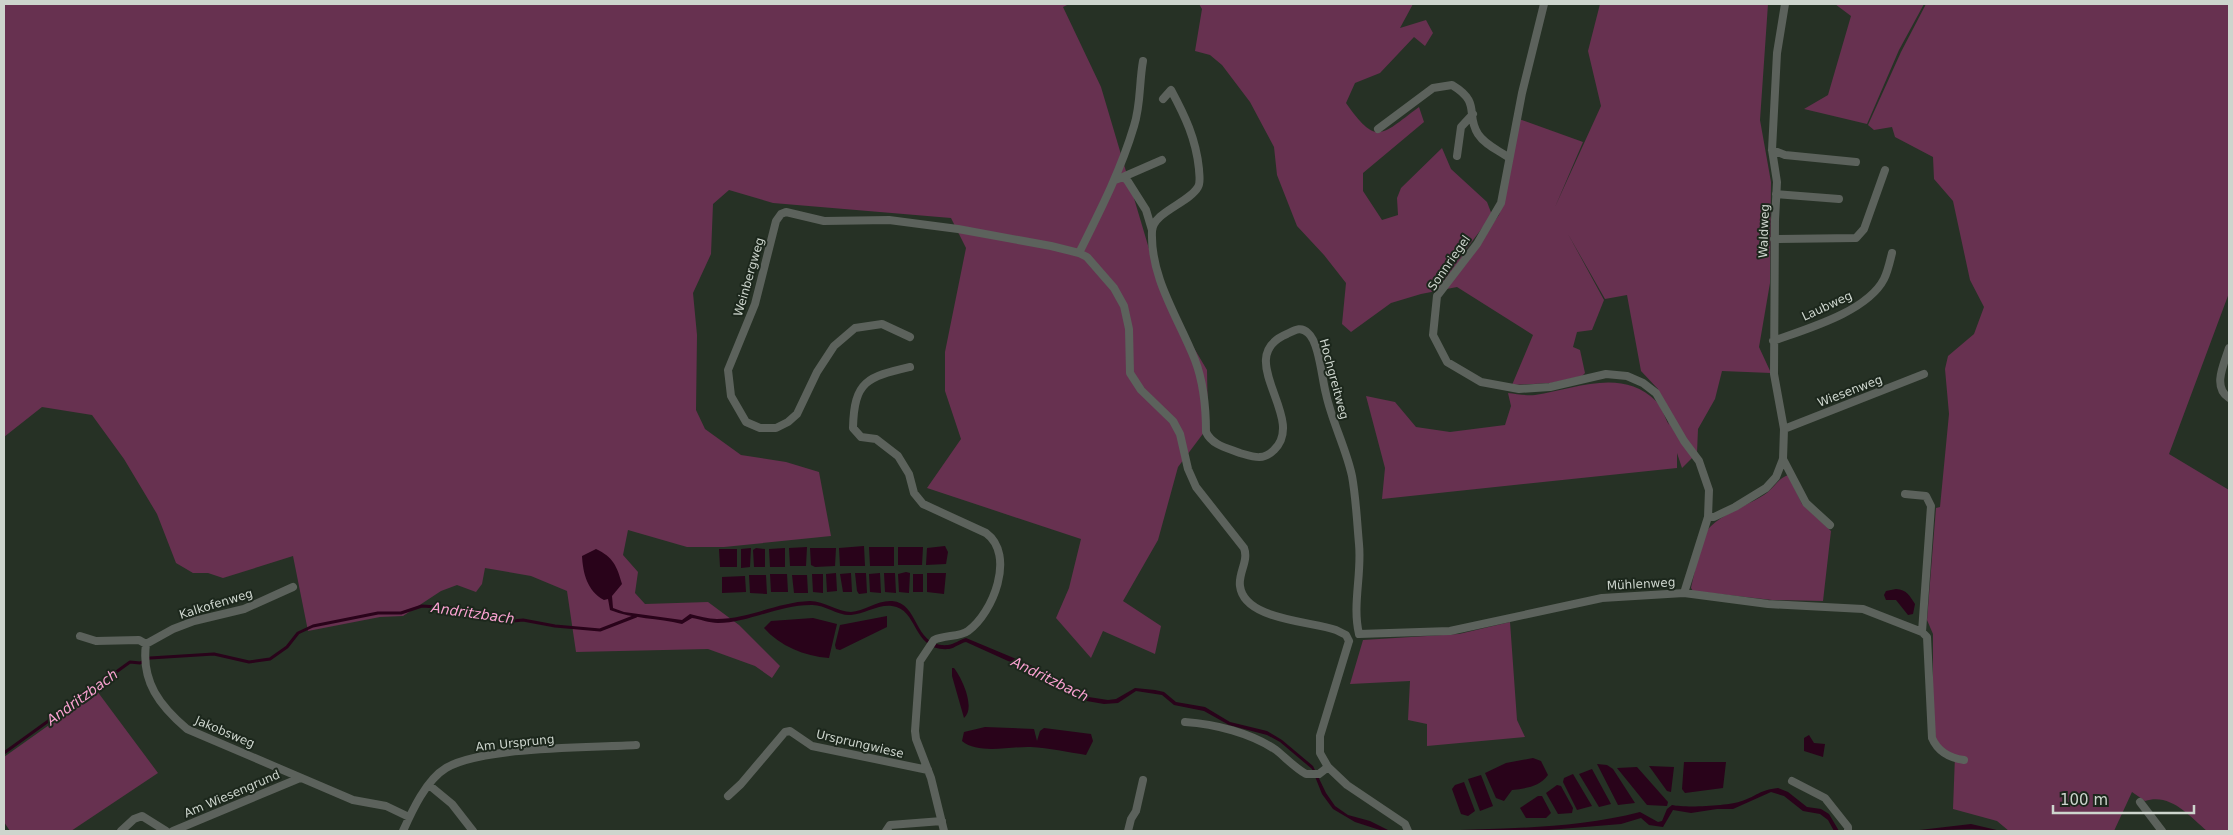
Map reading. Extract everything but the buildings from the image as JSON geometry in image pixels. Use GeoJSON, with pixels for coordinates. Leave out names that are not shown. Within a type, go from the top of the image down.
{"type":"FeatureCollection","features":[{"type":"Feature","properties":{"kind":"street","name":"Sonnriegel"},"geometry":{"type":"LineString","coordinates":[[1544,4],[1508,157],[1501,203],[1477,244],[1437,296],[1434,335],[1447,362],[1481,382],[1519,389],[1550,387],[1606,374],[1627,376],[1643,383],[1656,393],[1684,441],[1699,461],[1708,482],[1708,517]]}},
{"type":"Feature","properties":{"kind":"street","name":"Waldweg"},"geometry":{"type":"LineString","coordinates":[[1708,517],[1714,518],[1728,511],[1766,488],[1776,477],[1782,459],[1784,429],[1774,374],[1774,239],[1777,182],[1772,150],[1777,53],[1785,4]]}},
{"type":"Feature","properties":{"kind":"street"},"geometry":{"type":"LineString","coordinates":[[1143,61],[1140,98],[1134,126],[1115,180],[1080,253],[1097,267],[1124,306],[1129,329],[1130,373],[1141,390],[1173,421],[1180,434],[1188,469],[1196,487],[1244,548],[1246,555],[1240,585],[1249,604],[1270,614],[1336,630],[1346,635],[1349,641]]}},
{"type":"Feature","properties":{"kind":"street"},"geometry":{"type":"LineString","coordinates":[[1378,129],[1433,88],[1452,85],[1465,93],[1473,114],[1476,132],[1484,142],[1508,157]]}},
{"type":"Feature","properties":{"kind":"street"},"geometry":{"type":"LineString","coordinates":[[1152,230],[1164,214],[1192,194],[1199,186],[1197,154],[1188,121],[1171,90],[1163,99]]}},
{"type":"Feature","properties":{"kind":"street"},"geometry":{"type":"LineString","coordinates":[[1457,156],[1461,128],[1473,114]]}},
{"type":"Feature","properties":{"kind":"street"},"geometry":{"type":"LineString","coordinates":[[1772,150],[1785,155],[1856,162]]}},
{"type":"Feature","properties":{"kind":"street"},"geometry":{"type":"LineString","coordinates":[[1115,180],[1162,160]]}},
{"type":"Feature","properties":{"kind":"street"},"geometry":{"type":"LineString","coordinates":[[1774,239],[1856,238],[1864,229],[1885,170]]}},
{"type":"Feature","properties":{"kind":"street","name":"Hochgreitweg"},"geometry":{"type":"LineString","coordinates":[[1123,177],[1146,210],[1152,230],[1161,283],[1196,363],[1206,432],[1211,440],[1261,458],[1277,448],[1281,442],[1283,432],[1279,408],[1266,367],[1268,348],[1278,337],[1297,329],[1305,331],[1312,339],[1328,402],[1352,476],[1360,547],[1357,610],[1359,634]]}},
{"type":"Feature","properties":{"kind":"street"},"geometry":{"type":"LineString","coordinates":[[1776,194],[1839,199]]}},
{"type":"Feature","properties":{"kind":"street","name":"Weinbergweg"},"geometry":{"type":"LineString","coordinates":[[910,337],[882,324],[855,328],[834,346],[817,372],[797,414],[788,422],[776,428],[760,428],[746,422],[730,396],[728,370],[755,304],[776,221],[781,214],[786,212],[830,221],[898,221],[958,229],[1080,253]]}},
{"type":"Feature","properties":{"kind":"street","name":"Laubweg"},"geometry":{"type":"LineString","coordinates":[[1773,341],[1809,328],[1864,301],[1884,278],[1892,252]]}},
{"type":"Feature","properties":{"kind":"street"},"geometry":{"type":"LineString","coordinates":[[2229,348],[2219,388],[2222,394],[2229,398]]}},
{"type":"Feature","properties":{"kind":"street"},"geometry":{"type":"LineString","coordinates":[[910,367],[870,378],[859,392],[853,428],[860,437],[876,439],[898,456],[910,474],[910,483],[917,498],[923,504],[993,538],[1002,564],[996,591],[980,618],[967,632],[934,640],[920,662],[916,739],[928,770],[944,831]]}},
{"type":"Feature","properties":{"kind":"street","name":"Wiesenweg"},"geometry":{"type":"LineString","coordinates":[[1784,429],[1924,374]]}},
{"type":"Feature","properties":{"kind":"street"},"geometry":{"type":"LineString","coordinates":[[1782,459],[1806,503],[1830,525]]}},
{"type":"Feature","properties":{"kind":"street"},"geometry":{"type":"LineString","coordinates":[[1904,494],[1926,496],[1931,506],[1922,632],[1928,639],[1932,738],[1940,750],[1953,758],[1964,760]]}},
{"type":"Feature","properties":{"kind":"street"},"geometry":{"type":"LineString","coordinates":[[1684,593],[1708,517]]}},
{"type":"Feature","properties":{"kind":"street","name":"Kalkofenweg"},"geometry":{"type":"LineString","coordinates":[[146,644],[173,629],[194,621],[244,609],[293,587]]}},
{"type":"Feature","properties":{"kind":"street","name":"Mühlenweg"},"geometry":{"type":"LineString","coordinates":[[1359,634],[1450,631],[1602,598],[1684,593],[1768,604],[1862,609],[1922,632]]}},
{"type":"Feature","properties":{"kind":"street"},"geometry":{"type":"LineString","coordinates":[[1359,634],[1349,641],[1319,743],[1320,753],[1328,767],[1356,792],[1405,824],[1408,831]]}},
{"type":"Feature","properties":{"kind":"street"},"geometry":{"type":"LineString","coordinates":[[80,636],[96,641],[139,640],[146,644]]}},
{"type":"Feature","properties":{"kind":"street","name":"Jakobsweg"},"geometry":{"type":"LineString","coordinates":[[146,644],[145,667],[156,696],[166,711],[187,729],[352,800],[386,806],[409,817]]}},
{"type":"Feature","properties":{"kind":"street"},"geometry":{"type":"LineString","coordinates":[[1185,722],[1212,725],[1255,739],[1276,751],[1302,772],[1315,774],[1328,767]]}},
{"type":"Feature","properties":{"kind":"street","name":"Ursprungwiese"},"geometry":{"type":"LineString","coordinates":[[728,796],[741,784],[785,732],[790,731],[812,746],[928,770]]}},
{"type":"Feature","properties":{"kind":"street","name":"Am Ursprung"},"geometry":{"type":"LineString","coordinates":[[403,831],[409,817],[429,785],[444,769],[478,757],[510,753],[636,745]]}},
{"type":"Feature","properties":{"kind":"street","name":"Am Wiesengrund"},"geometry":{"type":"LineString","coordinates":[[173,831],[300,778]]}},
{"type":"Feature","properties":{"kind":"street"},"geometry":{"type":"LineString","coordinates":[[1128,831],[1131,819],[1136,812],[1143,780]]}},
{"type":"Feature","properties":{"kind":"street"},"geometry":{"type":"LineString","coordinates":[[1792,781],[1825,798],[1848,827],[1848,831]]}},
{"type":"Feature","properties":{"kind":"street"},"geometry":{"type":"LineString","coordinates":[[429,785],[452,804],[473,831]]}},
{"type":"Feature","properties":{"kind":"street"},"geometry":{"type":"LineString","coordinates":[[2140,802],[2162,831]]}},
{"type":"Feature","properties":{"kind":"street"},"geometry":{"type":"LineString","coordinates":[[121,831],[134,819],[142,816],[166,831]]}},
{"type":"Feature","properties":{"kind":"street"},"geometry":{"type":"LineString","coordinates":[[886,831],[890,825],[942,821]]}},
{"type":"Feature","properties":{"kind":"shaded area"},"geometry":{"type":"Polygon","coordinates":[[[4,4],[1069,4],[1063,7],[1101,87],[1163,296],[1207,370],[1208,427],[1178,467],[1158,540],[1123,601],[1161,626],[1155,654],[1103,631],[1091,658],[1056,618],[1069,588],[1081,539],[927,488],[961,439],[945,391],[945,352],[966,248],[951,218],[773,203],[729,190],[713,204],[711,254],[693,293],[697,335],[696,410],[705,429],[741,455],[786,462],[819,472],[831,536],[724,547],[687,547],[628,530],[623,555],[638,572],[635,593],[645,604],[708,602],[739,625],[780,666],[772,678],[755,666],[708,649],[576,652],[567,591],[531,576],[485,568],[482,584],[476,592],[457,585],[441,591],[403,616],[380,617],[308,631],[293,556],[223,578],[208,573],[193,573],[176,563],[157,514],[124,459],[92,415],[42,407],[4,437],[4,4]]]}},
{"type":"Feature","properties":{"kind":"shaded area"},"geometry":{"type":"Polygon","coordinates":[[[1199,4],[1413,4],[1400,28],[1426,20],[1433,33],[1425,46],[1414,37],[1380,73],[1355,83],[1346,103],[1356,117],[1373,131],[1387,130],[1419,107],[1424,122],[1363,173],[1363,191],[1382,220],[1398,215],[1397,198],[1401,188],[1442,148],[1451,169],[1487,202],[1492,215],[1461,256],[1466,260],[1499,215],[1519,119],[1583,142],[1555,207],[1601,106],[1588,51],[1600,4],[1768,4],[1760,120],[1771,182],[1770,283],[1759,347],[1771,373],[1722,371],[1715,399],[1698,429],[1697,453],[1682,468],[1677,453],[1677,468],[1382,499],[1385,468],[1366,396],[1395,402],[1416,427],[1450,432],[1505,425],[1511,406],[1508,393],[1535,395],[1582,385],[1613,383],[1628,385],[1643,391],[1658,403],[1669,425],[1658,389],[1641,371],[1627,295],[1605,299],[1568,234],[1604,300],[1592,330],[1577,332],[1573,347],[1580,350],[1585,373],[1582,376],[1551,383],[1512,385],[1533,335],[1457,287],[1421,294],[1391,303],[1351,332],[1342,324],[1346,283],[1324,255],[1297,226],[1277,175],[1274,147],[1250,102],[1222,65],[1210,55],[1195,51],[1202,9],[1199,4]]]}},
{"type":"Feature","properties":{"kind":"shaded area"},"geometry":{"type":"Polygon","coordinates":[[[1835,4],[1924,4],[1899,50],[1867,124],[1804,109],[1828,95],[1851,16],[1835,4]]]}},
{"type":"Feature","properties":{"kind":"shaded area"},"geometry":{"type":"Polygon","coordinates":[[[1926,4],[2229,4],[2229,293],[2169,454],[2229,490],[2229,831],[2207,831],[2179,807],[2163,800],[2145,801],[2132,792],[2114,831],[2009,831],[1997,821],[1953,809],[1955,756],[1943,749],[1936,740],[1933,719],[1933,634],[1927,620],[1936,508],[1940,507],[1949,414],[1945,369],[1948,356],[1974,334],[1984,307],[1970,280],[1953,201],[1934,179],[1933,157],[1895,137],[1892,127],[1874,130],[1868,125],[1901,52],[1926,4]]]}},
{"type":"Feature","properties":{"kind":"shaded area"},"geometry":{"type":"Polygon","coordinates":[[[1788,475],[1802,504],[1831,531],[1823,601],[1772,600],[1693,591],[1691,588],[1706,532],[1718,520],[1761,497],[1788,475]]]}},
{"type":"Feature","properties":{"kind":"shaded area"},"geometry":{"type":"Polygon","coordinates":[[[1510,622],[1517,720],[1525,737],[1427,746],[1427,724],[1408,720],[1410,681],[1350,684],[1363,640],[1459,634],[1510,622]]]}},
{"type":"Feature","properties":{"kind":"shaded area"},"geometry":{"type":"Polygon","coordinates":[[[97,691],[158,773],[71,831],[10,831],[4,822],[4,757],[97,691]]]}},
{"type":"Feature","properties":{"kind":"water"},"geometry":{"type":"Polygon","coordinates":[[[864,546],[865,566],[840,566],[839,548],[864,546]]]}},
{"type":"Feature","properties":{"kind":"water"},"geometry":{"type":"Polygon","coordinates":[[[945,546],[948,552],[946,564],[926,565],[927,548],[945,546]]]}},
{"type":"Feature","properties":{"kind":"water"},"geometry":{"type":"Polygon","coordinates":[[[807,547],[806,566],[790,566],[789,548],[807,547]]]}},
{"type":"Feature","properties":{"kind":"water"},"geometry":{"type":"Polygon","coordinates":[[[869,547],[894,547],[894,566],[870,566],[869,547]]]}},
{"type":"Feature","properties":{"kind":"water"},"geometry":{"type":"Polygon","coordinates":[[[898,547],[923,547],[922,565],[898,565],[898,547]]]}},
{"type":"Feature","properties":{"kind":"water"},"geometry":{"type":"Polygon","coordinates":[[[751,548],[750,567],[741,568],[741,549],[751,548]]]}},
{"type":"Feature","properties":{"kind":"water"},"geometry":{"type":"Polygon","coordinates":[[[756,548],[765,549],[765,567],[754,567],[753,550],[756,548]]]}},
{"type":"Feature","properties":{"kind":"water"},"geometry":{"type":"Polygon","coordinates":[[[785,548],[785,567],[770,567],[769,549],[785,548]]]}},
{"type":"Feature","properties":{"kind":"water"},"geometry":{"type":"Polygon","coordinates":[[[810,548],[836,548],[835,566],[815,567],[811,565],[810,548]]]}},
{"type":"Feature","properties":{"kind":"water"},"geometry":{"type":"Polygon","coordinates":[[[596,549],[607,555],[616,567],[622,584],[612,596],[613,608],[624,612],[682,620],[690,614],[717,619],[741,616],[798,602],[815,601],[851,612],[882,602],[892,601],[908,609],[928,640],[937,644],[948,645],[966,638],[1035,667],[1082,696],[1108,700],[1116,699],[1135,688],[1164,692],[1176,702],[1205,707],[1230,722],[1267,731],[1282,740],[1313,766],[1326,793],[1335,806],[1348,815],[1370,821],[1390,831],[1383,831],[1355,822],[1333,809],[1322,794],[1312,769],[1280,742],[1267,735],[1229,725],[1204,711],[1174,705],[1162,695],[1136,691],[1118,703],[1104,704],[1081,700],[1033,669],[1008,661],[966,642],[949,649],[937,648],[928,644],[907,614],[901,609],[892,606],[882,606],[861,613],[846,615],[816,605],[799,606],[729,622],[715,623],[692,618],[682,624],[610,610],[608,599],[604,600],[594,592],[587,581],[583,569],[582,556],[596,549]]]}},
{"type":"Feature","properties":{"kind":"water"},"geometry":{"type":"Polygon","coordinates":[[[719,549],[737,549],[737,567],[720,567],[719,549]]]}},
{"type":"Feature","properties":{"kind":"water"},"geometry":{"type":"Polygon","coordinates":[[[836,573],[837,591],[827,592],[826,574],[836,573]]]}},
{"type":"Feature","properties":{"kind":"water"},"geometry":{"type":"Polygon","coordinates":[[[851,573],[852,592],[843,592],[840,574],[851,573]]]}},
{"type":"Feature","properties":{"kind":"water"},"geometry":{"type":"Polygon","coordinates":[[[855,573],[866,573],[867,593],[859,594],[857,591],[855,573]]]}},
{"type":"Feature","properties":{"kind":"water"},"geometry":{"type":"Polygon","coordinates":[[[880,573],[881,593],[870,592],[869,574],[880,573]]]}},
{"type":"Feature","properties":{"kind":"water"},"geometry":{"type":"Polygon","coordinates":[[[884,573],[895,573],[896,593],[885,592],[884,573]]]}},
{"type":"Feature","properties":{"kind":"water"},"geometry":{"type":"Polygon","coordinates":[[[910,573],[909,593],[899,592],[898,574],[910,573]]]}},
{"type":"Feature","properties":{"kind":"water"},"geometry":{"type":"Polygon","coordinates":[[[927,573],[946,573],[944,594],[927,592],[927,573]]]}},
{"type":"Feature","properties":{"kind":"water"},"geometry":{"type":"Polygon","coordinates":[[[770,574],[787,574],[788,592],[771,592],[770,574]]]}},
{"type":"Feature","properties":{"kind":"water"},"geometry":{"type":"Polygon","coordinates":[[[812,574],[823,574],[823,593],[813,592],[812,574]]]}},
{"type":"Feature","properties":{"kind":"water"},"geometry":{"type":"Polygon","coordinates":[[[913,574],[923,574],[923,592],[913,592],[913,574]]]}},
{"type":"Feature","properties":{"kind":"water"},"geometry":{"type":"Polygon","coordinates":[[[749,575],[766,575],[767,594],[750,593],[749,575]]]}},
{"type":"Feature","properties":{"kind":"water"},"geometry":{"type":"Polygon","coordinates":[[[792,575],[807,575],[808,593],[794,593],[792,575]]]}},
{"type":"Feature","properties":{"kind":"water"},"geometry":{"type":"Polygon","coordinates":[[[745,576],[746,592],[722,593],[722,577],[745,576]]]}},
{"type":"Feature","properties":{"kind":"water"},"geometry":{"type":"Polygon","coordinates":[[[1896,589],[1905,592],[1911,598],[1915,604],[1913,614],[1908,615],[1896,600],[1886,600],[1884,595],[1886,591],[1896,589]]]}},
{"type":"Feature","properties":{"kind":"water"},"geometry":{"type":"Polygon","coordinates":[[[887,616],[887,627],[840,650],[836,649],[835,645],[840,625],[887,616]]]}},
{"type":"Feature","properties":{"kind":"water"},"geometry":{"type":"Polygon","coordinates":[[[813,618],[837,624],[829,658],[793,649],[777,640],[764,628],[771,621],[813,618]]]}},
{"type":"Feature","properties":{"kind":"water"},"geometry":{"type":"Polygon","coordinates":[[[952,668],[954,668],[964,686],[968,700],[969,707],[964,718],[952,676],[952,668]]]}},
{"type":"Feature","properties":{"kind":"water"},"geometry":{"type":"Polygon","coordinates":[[[985,727],[1034,729],[1037,741],[1040,731],[1044,728],[1091,734],[1093,741],[1086,755],[1031,747],[977,748],[962,741],[964,732],[985,727]]]}},
{"type":"Feature","properties":{"kind":"water"},"geometry":{"type":"Polygon","coordinates":[[[1809,735],[1814,743],[1825,744],[1823,757],[1804,751],[1804,738],[1809,735]]]}},
{"type":"Feature","properties":{"kind":"water"},"geometry":{"type":"Polygon","coordinates":[[[1533,758],[1541,761],[1548,775],[1541,782],[1532,786],[1512,790],[1504,801],[1496,798],[1485,773],[1506,763],[1533,758]]]}},
{"type":"Feature","properties":{"kind":"water"},"geometry":{"type":"Polygon","coordinates":[[[1684,762],[1726,762],[1723,788],[1685,793],[1682,789],[1684,762]]]}},
{"type":"Feature","properties":{"kind":"water"},"geometry":{"type":"Polygon","coordinates":[[[1597,764],[1607,765],[1613,769],[1635,803],[1618,805],[1597,764]]]}},
{"type":"Feature","properties":{"kind":"water"},"geometry":{"type":"Polygon","coordinates":[[[1649,766],[1674,767],[1671,792],[1667,791],[1649,766]]]}},
{"type":"Feature","properties":{"kind":"water"},"geometry":{"type":"Polygon","coordinates":[[[1637,767],[1668,802],[1667,806],[1647,805],[1617,768],[1637,767]]]}},
{"type":"Feature","properties":{"kind":"water"},"geometry":{"type":"Polygon","coordinates":[[[1592,769],[1611,804],[1599,807],[1579,774],[1592,769]]]}},
{"type":"Feature","properties":{"kind":"water"},"geometry":{"type":"Polygon","coordinates":[[[1573,774],[1592,806],[1577,810],[1563,782],[1564,778],[1573,774]]]}},
{"type":"Feature","properties":{"kind":"water"},"geometry":{"type":"Polygon","coordinates":[[[1481,775],[1493,806],[1480,811],[1468,779],[1481,775]]]}},
{"type":"Feature","properties":{"kind":"water"},"geometry":{"type":"Polygon","coordinates":[[[1464,782],[1475,811],[1468,816],[1461,814],[1452,789],[1455,785],[1464,782]]]}},
{"type":"Feature","properties":{"kind":"water"},"geometry":{"type":"Polygon","coordinates":[[[1557,785],[1561,786],[1573,808],[1572,813],[1558,814],[1546,793],[1557,785]]]}},
{"type":"Feature","properties":{"kind":"water"},"geometry":{"type":"Polygon","coordinates":[[[1778,788],[1788,792],[1807,807],[1821,809],[1829,814],[1839,831],[1834,831],[1828,820],[1820,814],[1803,811],[1784,796],[1771,792],[1733,809],[1717,809],[1691,813],[1673,810],[1663,827],[1649,825],[1641,818],[1621,824],[1536,831],[1438,831],[1565,825],[1615,818],[1640,812],[1658,822],[1662,821],[1667,809],[1672,805],[1696,806],[1736,803],[1766,790],[1778,788]]]}},
{"type":"Feature","properties":{"kind":"water"},"geometry":{"type":"Polygon","coordinates":[[[1538,796],[1542,796],[1551,813],[1546,818],[1526,818],[1520,808],[1538,796]]]}},
{"type":"Feature","properties":{"kind":"water"},"geometry":{"type":"Polygon","coordinates":[[[1971,824],[2001,831],[1972,829],[1911,831],[1971,824]]]}},
{"type":"Feature","properties":{"kind":"waterway","name":"Andritzbach"},"geometry":{"type":"LineString","coordinates":[[4,753],[130,662],[140,663],[150,658],[214,654],[249,662],[270,659],[287,647],[298,633],[313,626],[378,613],[401,613],[422,606],[452,608],[513,621],[523,620],[555,626],[600,630],[636,616]]}}]}
